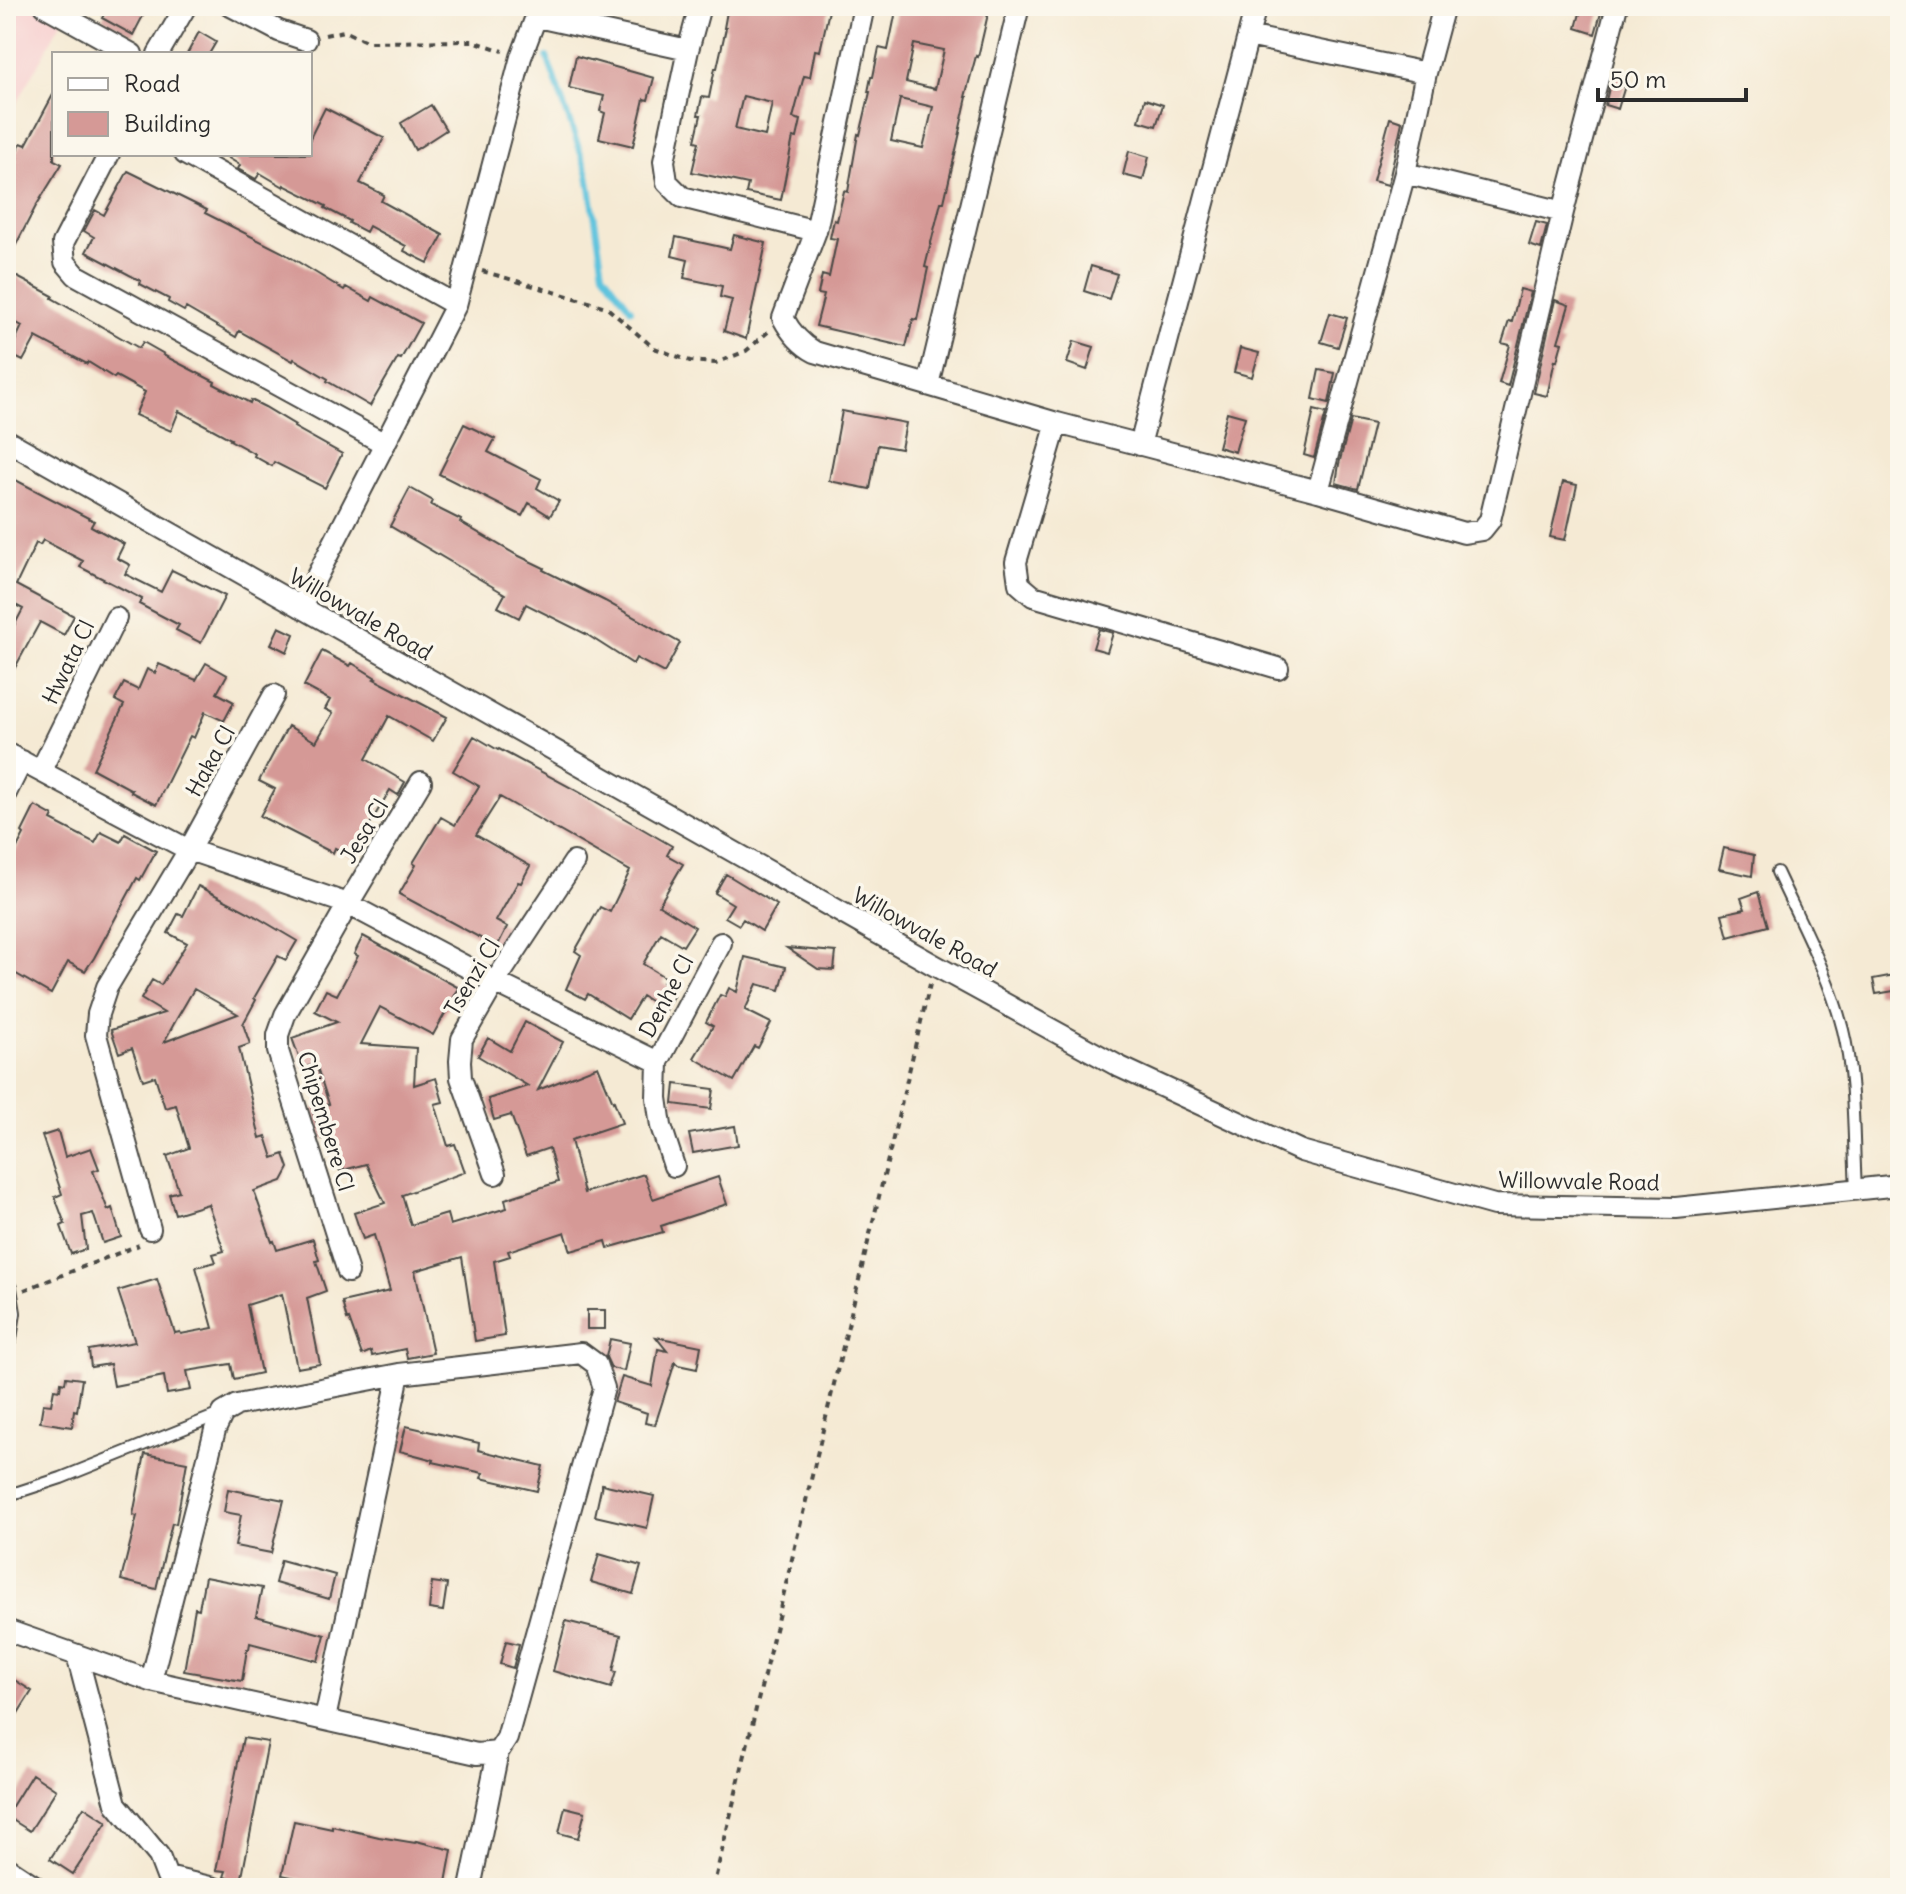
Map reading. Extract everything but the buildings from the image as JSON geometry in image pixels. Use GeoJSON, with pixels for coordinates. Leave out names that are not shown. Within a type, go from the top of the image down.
{"type":"FeatureCollection","features":[{"type":"Feature","properties":{"kind":"street"},"geometry":{"type":"LineString","coordinates":[[45,6],[128,52]]}},
{"type":"Feature","properties":{"kind":"street"},"geometry":{"type":"LineString","coordinates":[[159,52],[186,6]]}},
{"type":"Feature","properties":{"kind":"street"},"geometry":{"type":"LineString","coordinates":[[231,6],[279,31],[306,40]]}},
{"type":"Feature","properties":{"kind":"street"},"geometry":{"type":"LineString","coordinates":[[700,6],[664,161],[667,182],[682,197],[816,231]]}},
{"type":"Feature","properties":{"kind":"street"},"geometry":{"type":"LineString","coordinates":[[864,6],[816,231],[783,318],[801,344],[815,352],[1057,423],[1318,491],[1464,533],[1482,530],[1490,520],[1563,212],[1617,6]]}},
{"type":"Feature","properties":{"kind":"street"},"geometry":{"type":"LineString","coordinates":[[928,385],[1019,6]]}},
{"type":"Feature","properties":{"kind":"street"},"geometry":{"type":"LineString","coordinates":[[1140,445],[1256,6]]}},
{"type":"Feature","properties":{"kind":"street"},"geometry":{"type":"LineString","coordinates":[[1318,491],[1405,173],[1444,6]]}},
{"type":"Feature","properties":{"kind":"street"},"geometry":{"type":"LineString","coordinates":[[301,607],[456,305],[521,57],[538,11],[688,50]]}},
{"type":"Feature","properties":{"kind":"street"},"geometry":{"type":"LineString","coordinates":[[1248,36],[1426,73]]}},
{"type":"Feature","properties":{"kind":"street"},"geometry":{"type":"LineString","coordinates":[[108,156],[63,243],[65,262],[76,275],[385,444]]}},
{"type":"Feature","properties":{"kind":"street"},"geometry":{"type":"LineString","coordinates":[[189,156],[456,305]]}},
{"type":"Feature","properties":{"kind":"street"},"geometry":{"type":"LineString","coordinates":[[1405,173],[1563,212]]}},
{"type":"Feature","properties":{"kind":"street"},"geometry":{"type":"LineString","coordinates":[[1057,423],[1016,562],[1019,584],[1033,596],[1278,668]]}},
{"type":"Feature","properties":{"kind":"street","name":"Willowvale Road"},"geometry":{"type":"LineString","coordinates":[[6,440],[934,965],[1120,1067],[1301,1151],[1494,1205],[1676,1208],[1900,1185]]}},
{"type":"Feature","properties":{"kind":"street","name":"Hwata Cl"},"geometry":{"type":"LineString","coordinates":[[41,770],[116,618]]}},
{"type":"Feature","properties":{"kind":"street","name":"Haka Cl"},"geometry":{"type":"LineString","coordinates":[[150,1229],[96,1035],[98,1014],[107,987],[189,850],[274,695]]}},
{"type":"Feature","properties":{"kind":"street"},"geometry":{"type":"LineString","coordinates":[[6,793],[14,757],[189,850],[348,904],[495,982],[658,1062]]}},
{"type":"Feature","properties":{"kind":"street","name":"Jesa Cl"},"geometry":{"type":"LineString","coordinates":[[348,904],[421,782]]}},
{"type":"Feature","properties":{"kind":"street","name":"Tsenzi Cl"},"geometry":{"type":"LineString","coordinates":[[495,1174],[461,1078],[462,1039],[495,982],[574,862]]}},
{"type":"Feature","properties":{"kind":"street","name":"Chipembere Cl"},"geometry":{"type":"LineString","coordinates":[[348,904],[285,1015],[278,1035],[278,1051],[348,1272]]}},
{"type":"Feature","properties":{"kind":"street","name":"Denhe Cl"},"geometry":{"type":"LineString","coordinates":[[674,1166],[661,1126],[657,1098],[658,1062],[721,943]]}},
{"type":"Feature","properties":{"kind":"street"},"geometry":{"type":"LineString","coordinates":[[6,1289],[10,1313],[6,1338]]}},
{"type":"Feature","properties":{"kind":"street"},"geometry":{"type":"LineString","coordinates":[[151,1681],[215,1430],[223,1413],[237,1405],[399,1374],[581,1353],[596,1364],[604,1388],[507,1738],[498,1752],[470,1888]]}},
{"type":"Feature","properties":{"kind":"street"},"geometry":{"type":"LineString","coordinates":[[325,1719],[399,1374]]}},
{"type":"Feature","properties":{"kind":"street"},"geometry":{"type":"LineString","coordinates":[[6,1630],[151,1681],[477,1754],[498,1752]]}},
{"type":"Feature","properties":{"kind":"street"},"geometry":{"type":"LineString","coordinates":[[77,1655],[116,1804],[159,1856],[167,1877],[214,1888]]}},
{"type":"Feature","properties":{"kind":"street"},"geometry":{"type":"LineString","coordinates":[[6,1867],[38,1888]]}},
{"type":"Feature","properties":{"kind":"lane"},"geometry":{"type":"LineString","coordinates":[[1777,872],[1833,997],[1844,1033],[1849,1065],[1856,1189]]}},
{"type":"Feature","properties":{"kind":"lane"},"geometry":{"type":"LineString","coordinates":[[6,1496],[61,1478],[223,1413]]}},
{"type":"Feature","properties":{"kind":"path"},"geometry":{"type":"LineString","coordinates":[[306,40],[344,31],[368,42],[473,41],[521,57]]}},
{"type":"Feature","properties":{"kind":"path"},"geometry":{"type":"LineString","coordinates":[[466,267],[606,307],[654,348],[690,361],[716,363],[746,351],[783,318]]}},
{"type":"Feature","properties":{"kind":"path"},"geometry":{"type":"LineString","coordinates":[[713,1888],[934,965]]}},
{"type":"Feature","properties":{"kind":"path"},"geometry":{"type":"LineString","coordinates":[[7,1297],[137,1247],[150,1229]]}},
{"type":"Feature","properties":{"kind":"shaded area"},"geometry":{"type":"Polygon","coordinates":[[[6,6],[54,6],[66,13],[6,123],[6,6]]]}},
{"type":"Feature","properties":{"kind":"waterway"},"geometry":{"type":"LineString","coordinates":[[514,6],[516,11]]}},
{"type":"Feature","properties":{"kind":"waterway"},"geometry":{"type":"LineString","coordinates":[[547,57],[588,174],[603,272],[631,309]]}}]}
